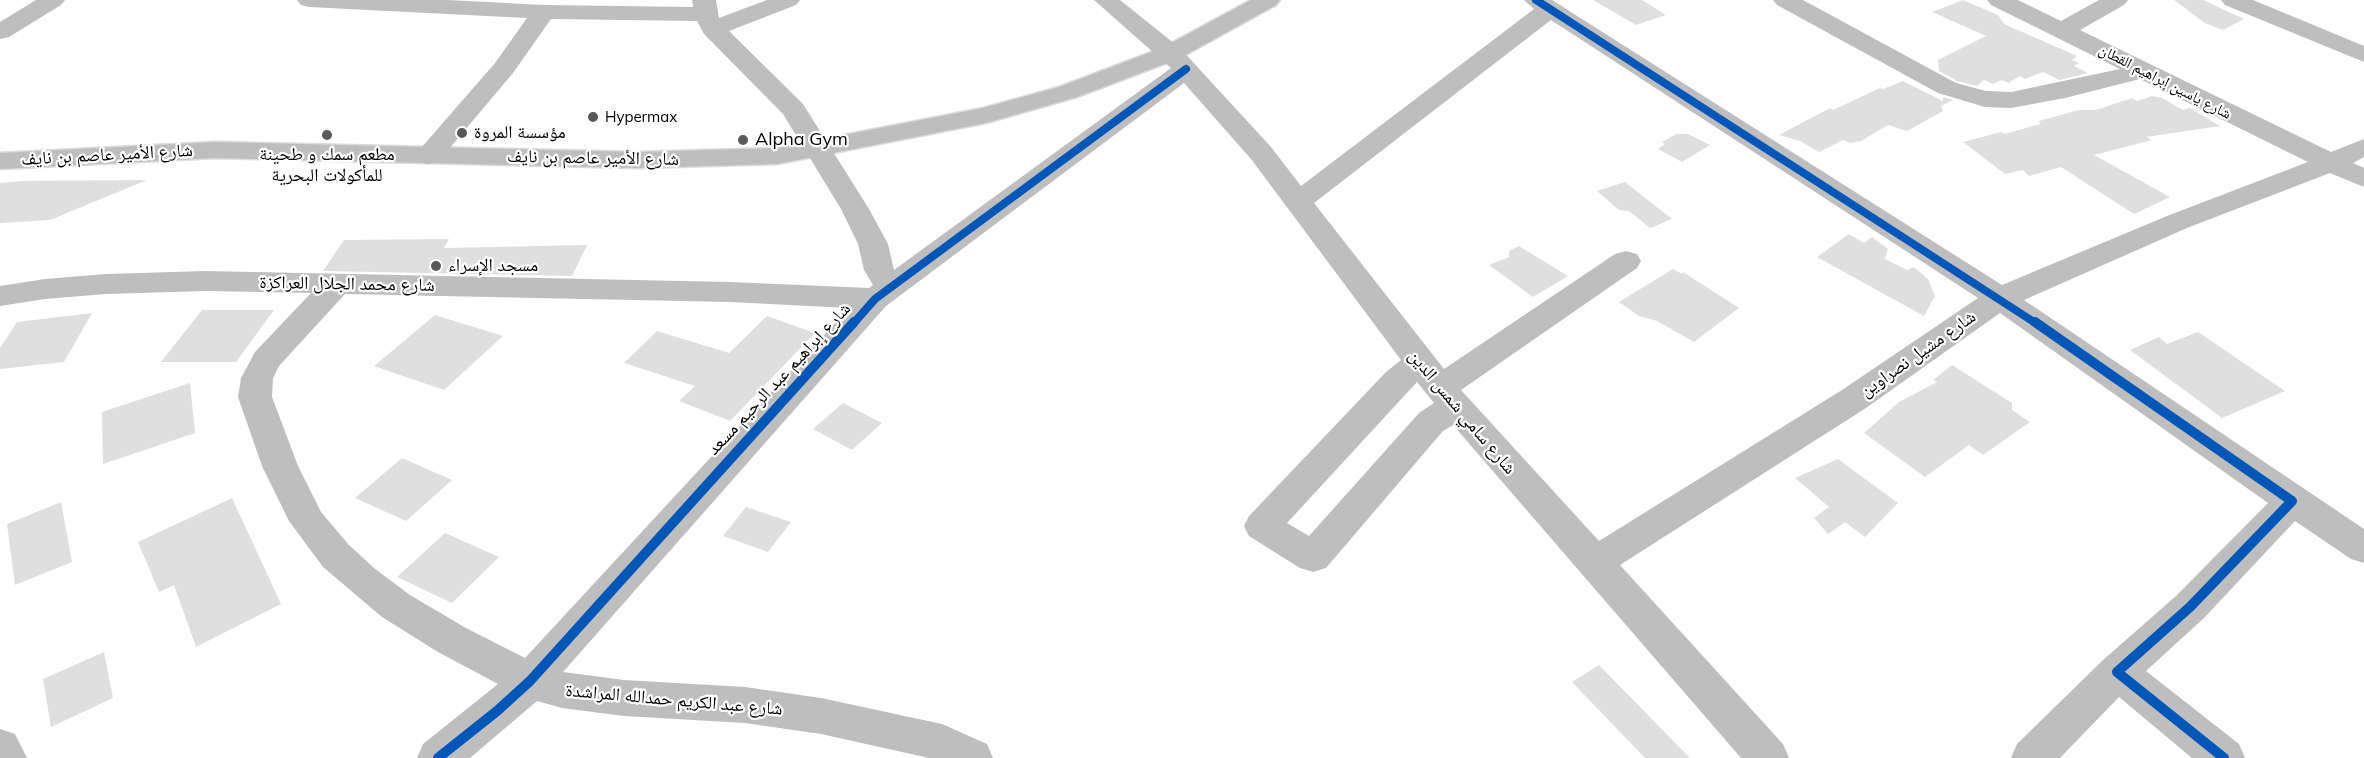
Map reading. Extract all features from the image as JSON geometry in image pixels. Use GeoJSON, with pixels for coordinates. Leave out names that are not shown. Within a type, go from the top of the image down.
{"type":"FeatureCollection","features":[{"type":"Feature","properties":{"kind":"street"},"geometry":{"type":"LineString","coordinates":[[0,32],[53,0]]}},
{"type":"Feature","properties":{"kind":"street"},"geometry":{"type":"LineString","coordinates":[[309,0],[351,0],[544,12],[707,14],[788,0]]}},
{"type":"Feature","properties":{"kind":"street","name":"شارع سامي شمس الدين"},"geometry":{"type":"LineString","coordinates":[[1106,0],[1179,61],[1261,153],[1438,385],[1768,758]]}},
{"type":"Feature","properties":{"kind":"street"},"geometry":{"type":"LineString","coordinates":[[1179,61],[1268,0]]}},
{"type":"Feature","properties":{"kind":"street"},"geometry":{"type":"LineString","coordinates":[[1785,0],[1947,88],[1985,99],[2011,100],[2064,90],[2142,70]]}},
{"type":"Feature","properties":{"kind":"street","name":"شارع ياسين إبراهيم القطان"},"geometry":{"type":"LineString","coordinates":[[1999,0],[2364,179]]}},
{"type":"Feature","properties":{"kind":"street"},"geometry":{"type":"LineString","coordinates":[[2062,30],[2116,0]]}},
{"type":"Feature","properties":{"kind":"street"},"geometry":{"type":"LineString","coordinates":[[2233,0],[2364,55]]}},
{"type":"Feature","properties":{"kind":"street"},"geometry":{"type":"LineString","coordinates":[[1298,202],[1543,5],[2000,298],[2292,501],[2364,548]]}},
{"type":"Feature","properties":{"kind":"street"},"geometry":{"type":"LineString","coordinates":[[428,156],[504,68],[544,12]]}},
{"type":"Feature","properties":{"kind":"street"},"geometry":{"type":"LineString","coordinates":[[707,14],[794,110],[873,244],[882,293]]}},
{"type":"Feature","properties":{"kind":"street","name":"شارع الأمير عاصم بن نايف"},"geometry":{"type":"LineString","coordinates":[[0,161],[215,150],[428,156],[727,159],[777,156],[817,150],[986,115],[1179,61]]}},
{"type":"Feature","properties":{"kind":"street","name":"شارع إبراهيم عبد الرحيم مسعد"},"geometry":{"type":"LineString","coordinates":[[438,758],[497,711],[530,681],[882,293],[1137,108],[1179,61]]}},
{"type":"Feature","properties":{"kind":"street","name":"شارع مشيل نصراوين"},"geometry":{"type":"LineString","coordinates":[[1594,563],[1854,399],[2000,298],[2177,222],[2331,163],[2364,147]]}},
{"type":"Feature","properties":{"kind":"street"},"geometry":{"type":"LineString","coordinates":[[1438,385],[1431,422],[1313,557],[1262,526],[1398,380],[1438,385],[1626,261]]}},
{"type":"Feature","properties":{"kind":"street","name":"شارع محمد الجلال العراكزة"},"geometry":{"type":"LineString","coordinates":[[0,296],[45,289],[179,281],[882,293]]}},
{"type":"Feature","properties":{"kind":"street","name":"شارع عبد الكريم حمدالله المراشدة"},"geometry":{"type":"LineString","coordinates":[[337,284],[266,360],[255,388],[260,415],[289,486],[316,534],[361,579],[396,606],[452,640],[530,681],[580,694],[745,705],[821,716],[922,737],[942,743],[972,758]]}},
{"type":"Feature","properties":{"kind":"street"},"geometry":{"type":"LineString","coordinates":[[2032,758],[2117,672],[2190,607],[2292,501]]}},
{"type":"Feature","properties":{"kind":"street"},"geometry":{"type":"LineString","coordinates":[[2117,672],[2224,758]]}},
{"type":"Feature","properties":{"kind":"street"},"geometry":{"type":"LineString","coordinates":[[0,748],[6,758]]}},
{"type":"Feature","properties":{"kind":"building"},"geometry":{"type":"Polygon","coordinates":[[[1593,0],[1642,0],[1666,15],[1636,25],[1593,0]]]}},
{"type":"Feature","properties":{"kind":"building"},"geometry":{"type":"Polygon","coordinates":[[[1963,0],[1998,15],[2004,24],[2077,56],[2072,60],[2079,63],[2074,66],[2088,73],[2059,80],[2043,72],[2025,79],[2020,76],[2008,83],[2002,80],[1993,84],[1984,80],[1977,86],[1957,81],[1939,71],[1938,60],[1986,36],[1932,12],[1963,0]]]}},
{"type":"Feature","properties":{"kind":"building"},"geometry":{"type":"Polygon","coordinates":[[[2174,0],[2203,0],[2244,19],[2223,30],[2205,23],[2174,0]]]}},
{"type":"Feature","properties":{"kind":"building"},"geometry":{"type":"Polygon","coordinates":[[[1903,81],[1943,101],[1943,97],[1953,100],[1941,106],[1943,111],[1907,131],[1888,125],[1861,141],[1850,143],[1843,140],[1819,152],[1800,141],[1779,135],[1830,108],[1833,110],[1880,88],[1883,89],[1903,81]]]}},
{"type":"Feature","properties":{"kind":"building"},"geometry":{"type":"Polygon","coordinates":[[[2152,96],[2162,98],[2183,110],[2190,108],[2220,126],[2146,137],[2152,140],[2094,155],[2170,197],[2134,214],[2061,167],[2029,176],[2023,170],[2005,174],[1963,142],[2001,132],[2005,134],[2040,124],[2039,121],[2079,110],[2096,110],[2132,98],[2137,101],[2152,96]]]}},
{"type":"Feature","properties":{"kind":"building"},"geometry":{"type":"Polygon","coordinates":[[[1676,134],[1688,134],[1710,145],[1682,162],[1658,149],[1665,144],[1662,142],[1676,134]]]}},
{"type":"Feature","properties":{"kind":"building"},"geometry":{"type":"Polygon","coordinates":[[[147,180],[50,220],[0,223],[0,183],[147,180]]]}},
{"type":"Feature","properties":{"kind":"building"},"geometry":{"type":"Polygon","coordinates":[[[1625,182],[1672,219],[1650,228],[1629,211],[1619,210],[1597,191],[1625,182]]]}},
{"type":"Feature","properties":{"kind":"building"},"geometry":{"type":"Polygon","coordinates":[[[1849,234],[1864,243],[1872,237],[1888,249],[1885,259],[1907,270],[1914,267],[1928,279],[1935,296],[1924,316],[1817,257],[1849,234]]]}},
{"type":"Feature","properties":{"kind":"building"},"geometry":{"type":"Polygon","coordinates":[[[449,239],[444,248],[587,245],[572,276],[323,271],[344,240],[449,239]]]}},
{"type":"Feature","properties":{"kind":"building"},"geometry":{"type":"Polygon","coordinates":[[[1519,246],[1568,276],[1533,297],[1489,265],[1509,257],[1509,251],[1519,246]]]}},
{"type":"Feature","properties":{"kind":"building"},"geometry":{"type":"Polygon","coordinates":[[[1673,269],[1682,274],[1683,272],[1739,308],[1694,342],[1657,321],[1639,316],[1619,302],[1673,269]]]}},
{"type":"Feature","properties":{"kind":"building"},"geometry":{"type":"Polygon","coordinates":[[[202,310],[274,310],[236,362],[161,362],[202,310]]]}},
{"type":"Feature","properties":{"kind":"building"},"geometry":{"type":"Polygon","coordinates":[[[92,313],[64,362],[0,369],[0,348],[17,322],[92,313]]]}},
{"type":"Feature","properties":{"kind":"building"},"geometry":{"type":"Polygon","coordinates":[[[435,315],[503,336],[444,390],[374,366],[435,315]]]}},
{"type":"Feature","properties":{"kind":"building"},"geometry":{"type":"Polygon","coordinates":[[[767,316],[815,333],[730,421],[679,401],[695,386],[624,363],[657,331],[729,353],[767,316]]]}},
{"type":"Feature","properties":{"kind":"building"},"geometry":{"type":"Polygon","coordinates":[[[2198,332],[2285,391],[2222,418],[2130,350],[2159,337],[2167,344],[2198,332]]]}},
{"type":"Feature","properties":{"kind":"building"},"geometry":{"type":"Polygon","coordinates":[[[1952,365],[2012,403],[2012,410],[2030,422],[1983,455],[1969,445],[1925,477],[1864,433],[1899,402],[1937,382],[1933,380],[1952,365]]]}},
{"type":"Feature","properties":{"kind":"building"},"geometry":{"type":"Polygon","coordinates":[[[190,383],[195,433],[103,464],[102,412],[190,383]]]}},
{"type":"Feature","properties":{"kind":"building"},"geometry":{"type":"Polygon","coordinates":[[[843,403],[882,423],[852,450],[813,429],[843,403]]]}},
{"type":"Feature","properties":{"kind":"building"},"geometry":{"type":"Polygon","coordinates":[[[402,458],[452,480],[406,521],[355,498],[402,458]]]}},
{"type":"Feature","properties":{"kind":"building"},"geometry":{"type":"Polygon","coordinates":[[[1838,459],[1898,503],[1865,537],[1845,522],[1828,534],[1814,518],[1829,507],[1795,478],[1838,459]]]}},
{"type":"Feature","properties":{"kind":"building"},"geometry":{"type":"Polygon","coordinates":[[[232,498],[281,604],[196,647],[174,585],[159,592],[138,542],[232,498]]]}},
{"type":"Feature","properties":{"kind":"building"},"geometry":{"type":"Polygon","coordinates":[[[61,502],[72,562],[15,585],[7,524],[61,502]]]}},
{"type":"Feature","properties":{"kind":"building"},"geometry":{"type":"Polygon","coordinates":[[[746,507],[791,522],[768,552],[723,536],[746,507]]]}},
{"type":"Feature","properties":{"kind":"building"},"geometry":{"type":"Polygon","coordinates":[[[445,533],[499,557],[452,603],[397,577],[445,533]]]}},
{"type":"Feature","properties":{"kind":"building"},"geometry":{"type":"Polygon","coordinates":[[[104,652],[113,698],[51,727],[43,679],[104,652]]]}},
{"type":"Feature","properties":{"kind":"building"},"geometry":{"type":"Polygon","coordinates":[[[1599,665],[1690,758],[1645,758],[1572,682],[1599,665]]]}},
{"type":"Feature","properties":{"kind":"cycle path"},"geometry":{"type":"LineString","coordinates":[[1536,0],[2000,298],[2292,501],[2190,607],[2117,672],[2224,758]]}},
{"type":"Feature","properties":{"kind":"cycle path"},"geometry":{"type":"LineString","coordinates":[[438,758],[497,711],[530,681],[875,299],[1186,69]]}},
{"type":"Feature","properties":{"kind":"place","name":"Hypermax"},"geometry":{"type":"Point","coordinates":[593,117]}},
{"type":"Feature","properties":{"kind":"place","name":"مؤسسة المروة"},"geometry":{"type":"Point","coordinates":[462,133]}},
{"type":"Feature","properties":{"kind":"place","name":"مطعم سمك و طحينة للمأكولات البحرية"},"geometry":{"type":"Point","coordinates":[327,135]}},
{"type":"Feature","properties":{"kind":"place","name":"Alpha Gym"},"geometry":{"type":"Point","coordinates":[743,140]}},
{"type":"Feature","properties":{"kind":"place","name":"مسجد الإسراء"},"geometry":{"type":"Point","coordinates":[436,266]}}]}
